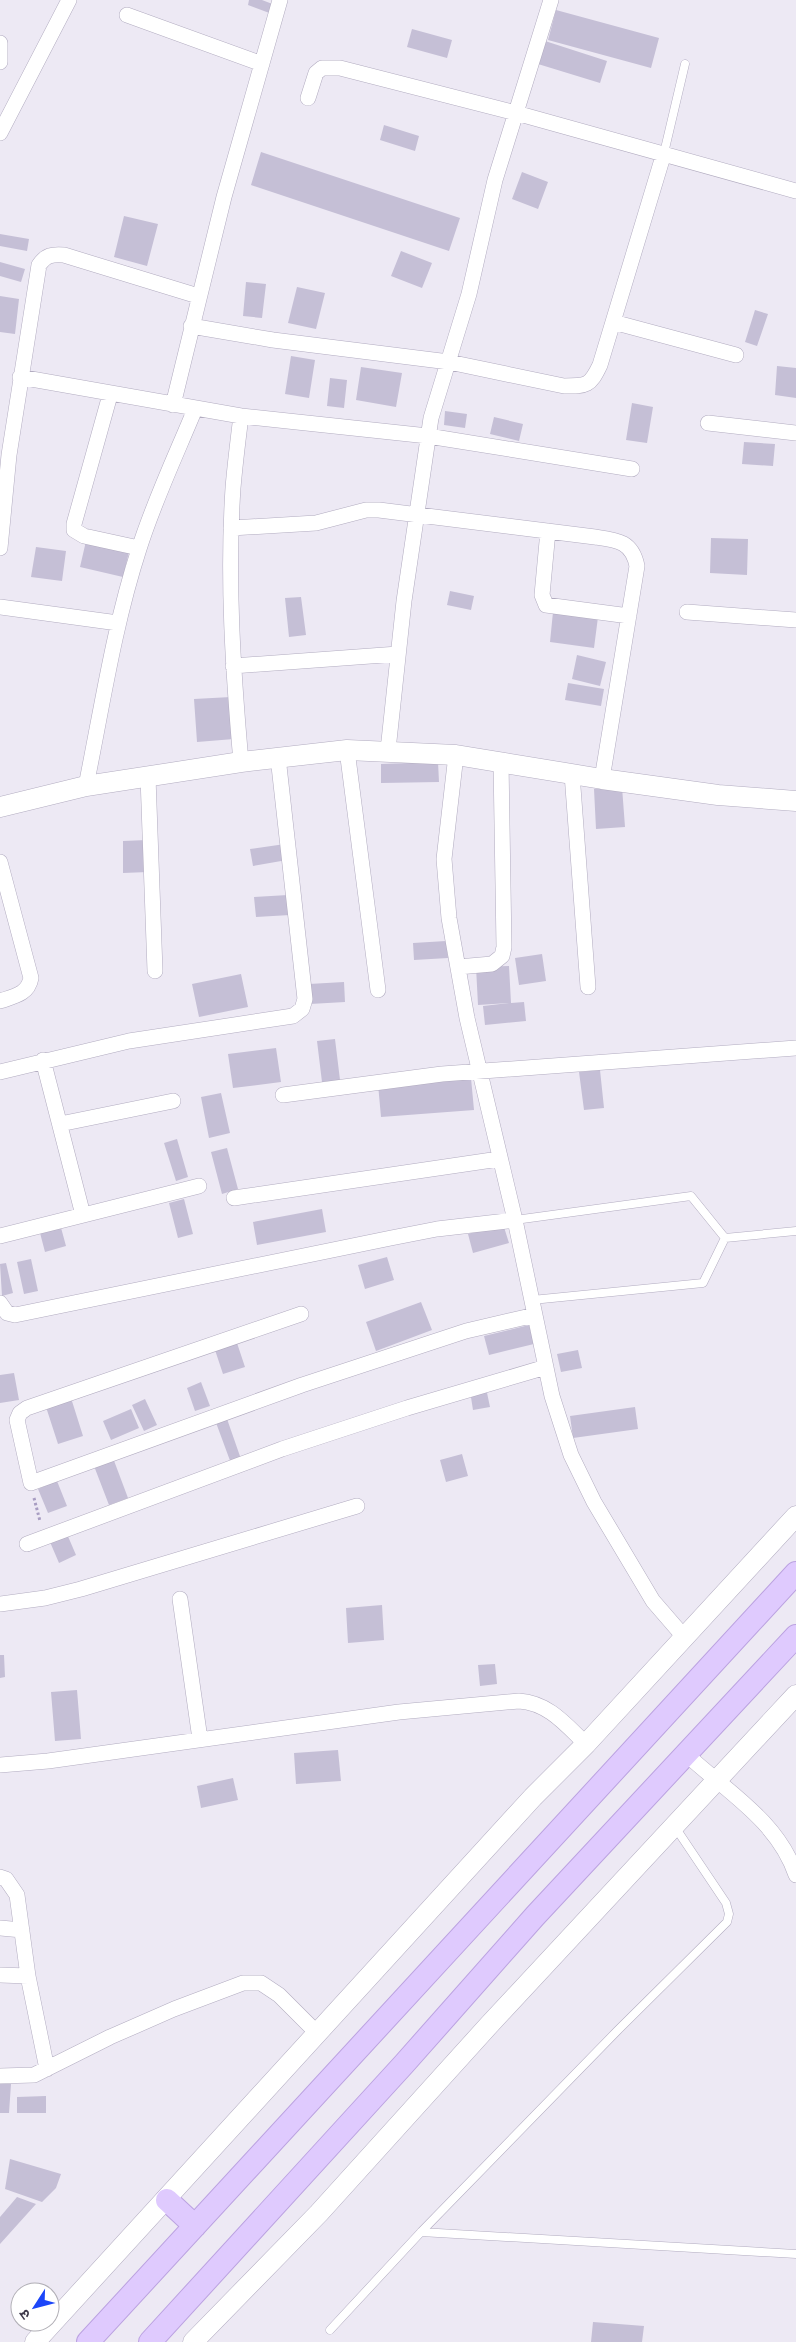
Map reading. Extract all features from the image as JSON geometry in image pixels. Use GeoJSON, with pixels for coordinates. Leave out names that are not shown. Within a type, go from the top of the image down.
{"type":"FeatureCollection","features":[{"type":"Feature","properties":{"kind":"main road"},"geometry":{"type":"LineString","coordinates":[[88,2342],[796,1573]]}},
{"type":"Feature","properties":{"kind":"main road"},"geometry":{"type":"LineString","coordinates":[[155,2340],[535,1916],[796,1636]]}},
{"type":"Feature","properties":{"kind":"main road"},"geometry":{"type":"LineString","coordinates":[[167,2200],[195,2226]]}},
{"type":"Feature","properties":{"kind":"street"},"geometry":{"type":"LineString","coordinates":[[0,133],[69,0]]}},
{"type":"Feature","properties":{"kind":"street"},"geometry":{"type":"LineString","coordinates":[[173,405],[198,296],[280,0]]}},
{"type":"Feature","properties":{"kind":"street"},"geometry":{"type":"LineString","coordinates":[[388,750],[398,654],[430,418],[469,294],[495,180],[551,0]]}},
{"type":"Feature","properties":{"kind":"street"},"geometry":{"type":"LineString","coordinates":[[127,15],[262,64]]}},
{"type":"Feature","properties":{"kind":"street"},"geometry":{"type":"LineString","coordinates":[[0,42],[0,62]]}},
{"type":"Feature","properties":{"kind":"street"},"geometry":{"type":"LineString","coordinates":[[308,98],[316,73],[322,68],[330,67],[516,112],[796,191]]}},
{"type":"Feature","properties":{"kind":"street"},"geometry":{"type":"LineString","coordinates":[[191,326],[449,362],[564,386],[581,386],[592,382],[600,365],[664,153]]}},
{"type":"Feature","properties":{"kind":"street"},"geometry":{"type":"LineString","coordinates":[[0,548],[9,455],[20,377],[39,265],[44,257],[53,254],[64,255],[198,296]]}},
{"type":"Feature","properties":{"kind":"street"},"geometry":{"type":"LineString","coordinates":[[613,322],[736,355]]}},
{"type":"Feature","properties":{"kind":"street"},"geometry":{"type":"LineString","coordinates":[[20,377],[110,395],[241,416],[428,436],[632,469]]}},
{"type":"Feature","properties":{"kind":"street"},"geometry":{"type":"LineString","coordinates":[[110,395],[74,524],[74,530],[84,536],[139,548]]}},
{"type":"Feature","properties":{"kind":"street"},"geometry":{"type":"LineString","coordinates":[[86,786],[118,622],[139,548],[195,409]]}},
{"type":"Feature","properties":{"kind":"street"},"geometry":{"type":"LineString","coordinates":[[241,416],[233,487],[231,528],[233,666],[241,762]]}},
{"type":"Feature","properties":{"kind":"street"},"geometry":{"type":"LineString","coordinates":[[708,423],[796,433]]}},
{"type":"Feature","properties":{"kind":"street"},"geometry":{"type":"LineString","coordinates":[[231,528],[316,523],[366,510],[417,514],[614,540],[630,548],[635,556],[637,566],[602,779]]}},
{"type":"Feature","properties":{"kind":"street"},"geometry":{"type":"LineString","coordinates":[[548,531],[542,595],[546,605],[628,616]]}},
{"type":"Feature","properties":{"kind":"street"},"geometry":{"type":"LineString","coordinates":[[0,607],[118,622]]}},
{"type":"Feature","properties":{"kind":"street"},"geometry":{"type":"LineString","coordinates":[[687,612],[796,620]]}},
{"type":"Feature","properties":{"kind":"street"},"geometry":{"type":"LineString","coordinates":[[233,666],[398,654]]}},
{"type":"Feature","properties":{"kind":"street"},"geometry":{"type":"LineString","coordinates":[[0,807],[86,786],[241,762],[347,750],[388,750],[456,755],[602,779],[718,794],[796,801]]}},
{"type":"Feature","properties":{"kind":"street"},"geometry":{"type":"LineString","coordinates":[[347,750],[378,990]]}},
{"type":"Feature","properties":{"kind":"street"},"geometry":{"type":"LineString","coordinates":[[456,755],[444,859],[449,918],[467,1018],[515,1220],[552,1396],[571,1455],[594,1502],[653,1601],[685,1638]]}},
{"type":"Feature","properties":{"kind":"street"},"geometry":{"type":"LineString","coordinates":[[0,1072],[129,1041],[293,1016],[302,1009],[305,998],[278,757]]}},
{"type":"Feature","properties":{"kind":"street"},"geometry":{"type":"LineString","coordinates":[[458,967],[492,964],[502,956],[504,947],[501,762]]}},
{"type":"Feature","properties":{"kind":"street"},"geometry":{"type":"LineString","coordinates":[[572,774],[588,987]]}},
{"type":"Feature","properties":{"kind":"street"},"geometry":{"type":"LineString","coordinates":[[148,777],[155,970]]}},
{"type":"Feature","properties":{"kind":"street"},"geometry":{"type":"LineString","coordinates":[[0,862],[31,978],[29,987],[21,994],[0,1001]]}},
{"type":"Feature","properties":{"kind":"street"},"geometry":{"type":"LineString","coordinates":[[282,1095],[442,1074],[480,1073],[796,1048]]}},
{"type":"Feature","properties":{"kind":"street"},"geometry":{"type":"LineString","coordinates":[[44,1060],[83,1215]]}},
{"type":"Feature","properties":{"kind":"street"},"geometry":{"type":"LineString","coordinates":[[60,1124],[173,1101]]}},
{"type":"Feature","properties":{"kind":"street"},"geometry":{"type":"LineString","coordinates":[[234,1198],[499,1159]]}},
{"type":"Feature","properties":{"kind":"street"},"geometry":{"type":"LineString","coordinates":[[0,1236],[199,1186]]}},
{"type":"Feature","properties":{"kind":"street"},"geometry":{"type":"LineString","coordinates":[[0,1303],[6,1313],[15,1315],[437,1229],[515,1220]]}},
{"type":"Feature","properties":{"kind":"street"},"geometry":{"type":"LineString","coordinates":[[301,1314],[27,1408],[20,1413],[17,1420],[31,1483],[223,1412],[348,1370],[466,1331],[535,1315]]}},
{"type":"Feature","properties":{"kind":"street"},"geometry":{"type":"LineString","coordinates":[[27,1544],[282,1449],[407,1408],[546,1367]]}},
{"type":"Feature","properties":{"kind":"street"},"geometry":{"type":"LineString","coordinates":[[0,1604],[45,1598],[81,1589],[357,1506]]}},
{"type":"Feature","properties":{"kind":"street"},"geometry":{"type":"LineString","coordinates":[[35,2342],[167,2200],[533,1797],[586,1744],[796,1516]]}},
{"type":"Feature","properties":{"kind":"street"},"geometry":{"type":"LineString","coordinates":[[180,1599],[200,1739]]}},
{"type":"Feature","properties":{"kind":"street"},"geometry":{"type":"LineString","coordinates":[[193,2342],[318,2213],[796,1695]]}},
{"type":"Feature","properties":{"kind":"street"},"geometry":{"type":"LineString","coordinates":[[0,1765],[48,1761],[399,1712],[519,1701],[534,1702],[549,1710],[586,1744]]}},
{"type":"Feature","properties":{"kind":"street"},"geometry":{"type":"LineString","coordinates":[[686,1754],[764,1822],[793,1858],[796,1875]]}},
{"type":"Feature","properties":{"kind":"street"},"geometry":{"type":"LineString","coordinates":[[0,1877],[6,1879],[17,1895],[28,1976],[47,2069]]}},
{"type":"Feature","properties":{"kind":"street"},"geometry":{"type":"LineString","coordinates":[[0,1928],[22,1930]]}},
{"type":"Feature","properties":{"kind":"street"},"geometry":{"type":"LineString","coordinates":[[0,1975],[28,1976]]}},
{"type":"Feature","properties":{"kind":"street"},"geometry":{"type":"LineString","coordinates":[[0,2076],[34,2075],[110,2037],[174,2009],[243,1983],[262,1983],[279,1995],[318,2034]]}},
{"type":"Feature","properties":{"kind":"lane"},"geometry":{"type":"LineString","coordinates":[[664,153],[684,64]]}},
{"type":"Feature","properties":{"kind":"lane"},"geometry":{"type":"LineString","coordinates":[[515,1220],[691,1196],[725,1238]]}},
{"type":"Feature","properties":{"kind":"lane"},"geometry":{"type":"LineString","coordinates":[[725,1238],[796,1231]]}},
{"type":"Feature","properties":{"kind":"lane"},"geometry":{"type":"LineString","coordinates":[[532,1300],[703,1283],[725,1238]]}},
{"type":"Feature","properties":{"kind":"lane"},"geometry":{"type":"LineString","coordinates":[[330,2330],[421,2232],[617,2031],[727,1922],[729,1914],[726,1903],[674,1825]]}},
{"type":"Feature","properties":{"kind":"lane"},"geometry":{"type":"LineString","coordinates":[[421,2232],[796,2254]]}},
{"type":"Feature","properties":{"kind":"path"},"geometry":{"type":"LineString","coordinates":[[31,1483],[44,1539]]}},
{"type":"Feature","properties":{"kind":"building"},"geometry":{"type":"Polygon","coordinates":[[[249,0],[262,0],[275,5],[272,14],[248,5],[249,0]]]}},
{"type":"Feature","properties":{"kind":"building"},"geometry":{"type":"Polygon","coordinates":[[[556,10],[659,38],[651,68],[548,40],[556,10]]]}},
{"type":"Feature","properties":{"kind":"building"},"geometry":{"type":"Polygon","coordinates":[[[412,29],[452,40],[447,58],[407,47],[412,29]]]}},
{"type":"Feature","properties":{"kind":"building"},"geometry":{"type":"Polygon","coordinates":[[[545,41],[607,61],[600,83],[538,64],[545,41]]]}},
{"type":"Feature","properties":{"kind":"building"},"geometry":{"type":"Polygon","coordinates":[[[384,125],[419,136],[415,151],[380,140],[384,125]]]}},
{"type":"Feature","properties":{"kind":"building"},"geometry":{"type":"Polygon","coordinates":[[[261,152],[460,218],[449,251],[251,185],[261,152]]]}},
{"type":"Feature","properties":{"kind":"building"},"geometry":{"type":"Polygon","coordinates":[[[522,172],[548,182],[538,209],[512,199],[522,172]]]}},
{"type":"Feature","properties":{"kind":"building"},"geometry":{"type":"Polygon","coordinates":[[[124,216],[158,224],[147,266],[114,257],[124,216]]]}},
{"type":"Feature","properties":{"kind":"building"},"geometry":{"type":"Polygon","coordinates":[[[0,234],[29,239],[27,251],[0,246],[0,234]]]}},
{"type":"Feature","properties":{"kind":"building"},"geometry":{"type":"Polygon","coordinates":[[[401,251],[432,263],[422,288],[391,276],[401,251]]]}},
{"type":"Feature","properties":{"kind":"building"},"geometry":{"type":"Polygon","coordinates":[[[0,262],[25,269],[21,282],[0,276],[0,262]]]}},
{"type":"Feature","properties":{"kind":"building"},"geometry":{"type":"Polygon","coordinates":[[[246,282],[266,284],[262,318],[243,316],[246,282]]]}},
{"type":"Feature","properties":{"kind":"building"},"geometry":{"type":"Polygon","coordinates":[[[297,287],[325,293],[316,329],[288,323],[297,287]]]}},
{"type":"Feature","properties":{"kind":"building"},"geometry":{"type":"Polygon","coordinates":[[[0,296],[19,299],[15,334],[0,332],[0,296]]]}},
{"type":"Feature","properties":{"kind":"building"},"geometry":{"type":"Polygon","coordinates":[[[755,310],[768,314],[757,346],[745,342],[755,310]]]}},
{"type":"Feature","properties":{"kind":"building"},"geometry":{"type":"Polygon","coordinates":[[[291,356],[315,360],[309,398],[285,394],[291,356]]]}},
{"type":"Feature","properties":{"kind":"building"},"geometry":{"type":"Polygon","coordinates":[[[777,366],[796,368],[796,398],[775,395],[777,366]]]}},
{"type":"Feature","properties":{"kind":"building"},"geometry":{"type":"Polygon","coordinates":[[[361,367],[402,373],[396,407],[356,400],[361,367]]]}},
{"type":"Feature","properties":{"kind":"building"},"geometry":{"type":"Polygon","coordinates":[[[330,378],[347,380],[344,408],[327,406],[330,378]]]}},
{"type":"Feature","properties":{"kind":"building"},"geometry":{"type":"Polygon","coordinates":[[[632,403],[653,407],[647,443],[626,440],[632,403]]]}},
{"type":"Feature","properties":{"kind":"building"},"geometry":{"type":"Polygon","coordinates":[[[445,411],[467,414],[465,428],[444,425],[445,411]]]}},
{"type":"Feature","properties":{"kind":"building"},"geometry":{"type":"Polygon","coordinates":[[[494,417],[523,424],[519,441],[490,434],[494,417]]]}},
{"type":"Feature","properties":{"kind":"building"},"geometry":{"type":"Polygon","coordinates":[[[744,442],[775,444],[773,466],[742,464],[744,442]]]}},
{"type":"Feature","properties":{"kind":"building"},"geometry":{"type":"Polygon","coordinates":[[[711,538],[748,539],[747,575],[710,573],[711,538]]]}},
{"type":"Feature","properties":{"kind":"building"},"geometry":{"type":"Polygon","coordinates":[[[86,541],[129,552],[123,577],[80,567],[86,541]]]}},
{"type":"Feature","properties":{"kind":"building"},"geometry":{"type":"Polygon","coordinates":[[[36,547],[66,551],[62,581],[31,577],[36,547]]]}},
{"type":"Feature","properties":{"kind":"building"},"geometry":{"type":"Polygon","coordinates":[[[450,591],[474,596],[471,610],[447,605],[450,591]]]}},
{"type":"Feature","properties":{"kind":"building"},"geometry":{"type":"Polygon","coordinates":[[[301,597],[306,635],[289,637],[285,598],[301,597]]]}},
{"type":"Feature","properties":{"kind":"building"},"geometry":{"type":"Polygon","coordinates":[[[553,612],[598,617],[594,648],[550,642],[553,612]]]}},
{"type":"Feature","properties":{"kind":"building"},"geometry":{"type":"Polygon","coordinates":[[[577,655],[606,662],[600,686],[572,679],[577,655]]]}},
{"type":"Feature","properties":{"kind":"building"},"geometry":{"type":"Polygon","coordinates":[[[568,683],[604,689],[601,706],[565,700],[568,683]]]}},
{"type":"Feature","properties":{"kind":"building"},"geometry":{"type":"Polygon","coordinates":[[[231,697],[234,739],[197,742],[194,699],[231,697]]]}},
{"type":"Feature","properties":{"kind":"building"},"geometry":{"type":"Polygon","coordinates":[[[438,762],[439,782],[381,783],[381,764],[438,762]]]}},
{"type":"Feature","properties":{"kind":"building"},"geometry":{"type":"Polygon","coordinates":[[[622,787],[625,827],[596,829],[594,789],[622,787]]]}},
{"type":"Feature","properties":{"kind":"building"},"geometry":{"type":"Polygon","coordinates":[[[147,840],[148,872],[123,873],[123,841],[147,840]]]}},
{"type":"Feature","properties":{"kind":"building"},"geometry":{"type":"Polygon","coordinates":[[[285,844],[287,860],[253,866],[250,849],[285,844]]]}},
{"type":"Feature","properties":{"kind":"building"},"geometry":{"type":"Polygon","coordinates":[[[288,895],[290,915],[256,917],[254,897],[288,895]]]}},
{"type":"Feature","properties":{"kind":"building"},"geometry":{"type":"Polygon","coordinates":[[[446,941],[448,958],[414,960],[413,943],[446,941]]]}},
{"type":"Feature","properties":{"kind":"building"},"geometry":{"type":"Polygon","coordinates":[[[542,954],[546,981],[519,985],[515,958],[542,954]]]}},
{"type":"Feature","properties":{"kind":"building"},"geometry":{"type":"Polygon","coordinates":[[[509,966],[511,1003],[524,1002],[526,1021],[485,1025],[483,1006],[509,1003],[478,1005],[476,967],[509,966]]]}},
{"type":"Feature","properties":{"kind":"building"},"geometry":{"type":"Polygon","coordinates":[[[241,974],[248,1007],[199,1017],[192,984],[241,974]]]}},
{"type":"Feature","properties":{"kind":"building"},"geometry":{"type":"Polygon","coordinates":[[[344,982],[345,1002],[310,1004],[309,984],[344,982]]]}},
{"type":"Feature","properties":{"kind":"building"},"geometry":{"type":"Polygon","coordinates":[[[335,1039],[340,1080],[322,1082],[317,1041],[335,1039]]]}},
{"type":"Feature","properties":{"kind":"building"},"geometry":{"type":"Polygon","coordinates":[[[276,1048],[281,1082],[233,1088],[228,1054],[276,1048]]]}},
{"type":"Feature","properties":{"kind":"building"},"geometry":{"type":"Polygon","coordinates":[[[600,1070],[604,1108],[584,1110],[579,1072],[600,1070]]]}},
{"type":"Feature","properties":{"kind":"building"},"geometry":{"type":"Polygon","coordinates":[[[471,1078],[474,1110],[381,1117],[378,1084],[471,1078]]]}},
{"type":"Feature","properties":{"kind":"building"},"geometry":{"type":"Polygon","coordinates":[[[221,1093],[230,1133],[209,1138],[201,1097],[221,1093]]]}},
{"type":"Feature","properties":{"kind":"building"},"geometry":{"type":"Polygon","coordinates":[[[177,1139],[188,1177],[176,1181],[164,1143],[177,1139]]]}},
{"type":"Feature","properties":{"kind":"building"},"geometry":{"type":"Polygon","coordinates":[[[227,1148],[238,1189],[222,1194],[211,1152],[227,1148]]]}},
{"type":"Feature","properties":{"kind":"building"},"geometry":{"type":"Polygon","coordinates":[[[184,1199],[193,1234],[178,1238],[169,1203],[184,1199]]]}},
{"type":"Feature","properties":{"kind":"building"},"geometry":{"type":"Polygon","coordinates":[[[322,1209],[326,1232],[257,1245],[253,1222],[322,1209]]]}},
{"type":"Feature","properties":{"kind":"building"},"geometry":{"type":"Polygon","coordinates":[[[60,1224],[66,1246],[45,1252],[39,1229],[60,1224]]]}},
{"type":"Feature","properties":{"kind":"building"},"geometry":{"type":"Polygon","coordinates":[[[503,1224],[509,1243],[473,1253],[468,1234],[503,1224]]]}},
{"type":"Feature","properties":{"kind":"building"},"geometry":{"type":"Polygon","coordinates":[[[387,1257],[394,1280],[365,1289],[358,1265],[387,1257]]]}},
{"type":"Feature","properties":{"kind":"building"},"geometry":{"type":"Polygon","coordinates":[[[31,1259],[38,1291],[24,1294],[17,1262],[31,1259]]]}},
{"type":"Feature","properties":{"kind":"building"},"geometry":{"type":"Polygon","coordinates":[[[6,1263],[13,1293],[2,1296],[0,1264],[6,1263]]]}},
{"type":"Feature","properties":{"kind":"building"},"geometry":{"type":"Polygon","coordinates":[[[421,1302],[432,1330],[376,1351],[366,1322],[421,1302]]]}},
{"type":"Feature","properties":{"kind":"building"},"geometry":{"type":"Polygon","coordinates":[[[529,1325],[534,1344],[489,1355],[484,1336],[529,1325]]]}},
{"type":"Feature","properties":{"kind":"building"},"geometry":{"type":"Polygon","coordinates":[[[237,1343],[245,1367],[223,1374],[215,1350],[237,1343]]]}},
{"type":"Feature","properties":{"kind":"building"},"geometry":{"type":"Polygon","coordinates":[[[578,1350],[582,1368],[561,1372],[557,1354],[578,1350]]]}},
{"type":"Feature","properties":{"kind":"building"},"geometry":{"type":"Polygon","coordinates":[[[14,1373],[19,1400],[0,1403],[0,1375],[14,1373]]]}},
{"type":"Feature","properties":{"kind":"building"},"geometry":{"type":"Polygon","coordinates":[[[201,1382],[210,1406],[195,1411],[187,1388],[201,1382]]]}},
{"type":"Feature","properties":{"kind":"building"},"geometry":{"type":"Polygon","coordinates":[[[486,1388],[490,1407],[473,1410],[470,1391],[486,1388]]]}},
{"type":"Feature","properties":{"kind":"building"},"geometry":{"type":"Polygon","coordinates":[[[71,1398],[83,1436],[58,1444],[46,1407],[71,1398]]]}},
{"type":"Feature","properties":{"kind":"building"},"geometry":{"type":"Polygon","coordinates":[[[145,1399],[157,1425],[144,1431],[132,1405],[145,1399]]]}},
{"type":"Feature","properties":{"kind":"building"},"geometry":{"type":"Polygon","coordinates":[[[635,1407],[638,1429],[573,1438],[570,1416],[635,1407]]]}},
{"type":"Feature","properties":{"kind":"building"},"geometry":{"type":"Polygon","coordinates":[[[131,1409],[139,1428],[111,1440],[103,1421],[131,1409]]]}},
{"type":"Feature","properties":{"kind":"building"},"geometry":{"type":"Polygon","coordinates":[[[226,1416],[242,1462],[232,1466],[215,1420],[226,1416]]]}},
{"type":"Feature","properties":{"kind":"building"},"geometry":{"type":"Polygon","coordinates":[[[462,1454],[468,1476],[446,1482],[440,1460],[462,1454]]]}},
{"type":"Feature","properties":{"kind":"building"},"geometry":{"type":"Polygon","coordinates":[[[113,1458],[128,1498],[109,1505],[94,1466],[113,1458]]]}},
{"type":"Feature","properties":{"kind":"building"},"geometry":{"type":"Polygon","coordinates":[[[57,1481],[67,1506],[48,1513],[38,1489],[57,1481]]]}},
{"type":"Feature","properties":{"kind":"building"},"geometry":{"type":"Polygon","coordinates":[[[67,1534],[76,1555],[59,1563],[50,1542],[67,1534]]]}},
{"type":"Feature","properties":{"kind":"building"},"geometry":{"type":"Polygon","coordinates":[[[382,1605],[384,1640],[348,1643],[346,1608],[382,1605]]]}},
{"type":"Feature","properties":{"kind":"building"},"geometry":{"type":"Polygon","coordinates":[[[0,1655],[4,1655],[5,1677],[0,1678],[0,1655]]]}},
{"type":"Feature","properties":{"kind":"building"},"geometry":{"type":"Polygon","coordinates":[[[495,1664],[497,1684],[480,1686],[478,1665],[495,1664]]]}},
{"type":"Feature","properties":{"kind":"building"},"geometry":{"type":"Polygon","coordinates":[[[77,1690],[81,1739],[55,1741],[51,1692],[77,1690]]]}},
{"type":"Feature","properties":{"kind":"building"},"geometry":{"type":"Polygon","coordinates":[[[338,1750],[341,1781],[296,1784],[294,1753],[338,1750]]]}},
{"type":"Feature","properties":{"kind":"building"},"geometry":{"type":"Polygon","coordinates":[[[233,1778],[238,1800],[201,1808],[197,1786],[233,1778]]]}},
{"type":"Feature","properties":{"kind":"building"},"geometry":{"type":"Polygon","coordinates":[[[0,2083],[11,2084],[9,2113],[0,2113],[0,2083]]]}},
{"type":"Feature","properties":{"kind":"building"},"geometry":{"type":"Polygon","coordinates":[[[46,2096],[46,2113],[17,2113],[17,2097],[46,2096]]]}},
{"type":"Feature","properties":{"kind":"building"},"geometry":{"type":"Polygon","coordinates":[[[10,2159],[61,2174],[56,2188],[42,2202],[5,2189],[10,2159]]]}},
{"type":"Feature","properties":{"kind":"building"},"geometry":{"type":"Polygon","coordinates":[[[17,2197],[36,2204],[0,2244],[0,2217],[17,2197]]]}},
{"type":"Feature","properties":{"kind":"building"},"geometry":{"type":"Polygon","coordinates":[[[593,2322],[644,2326],[642,2342],[591,2342],[593,2322]]]}}]}
